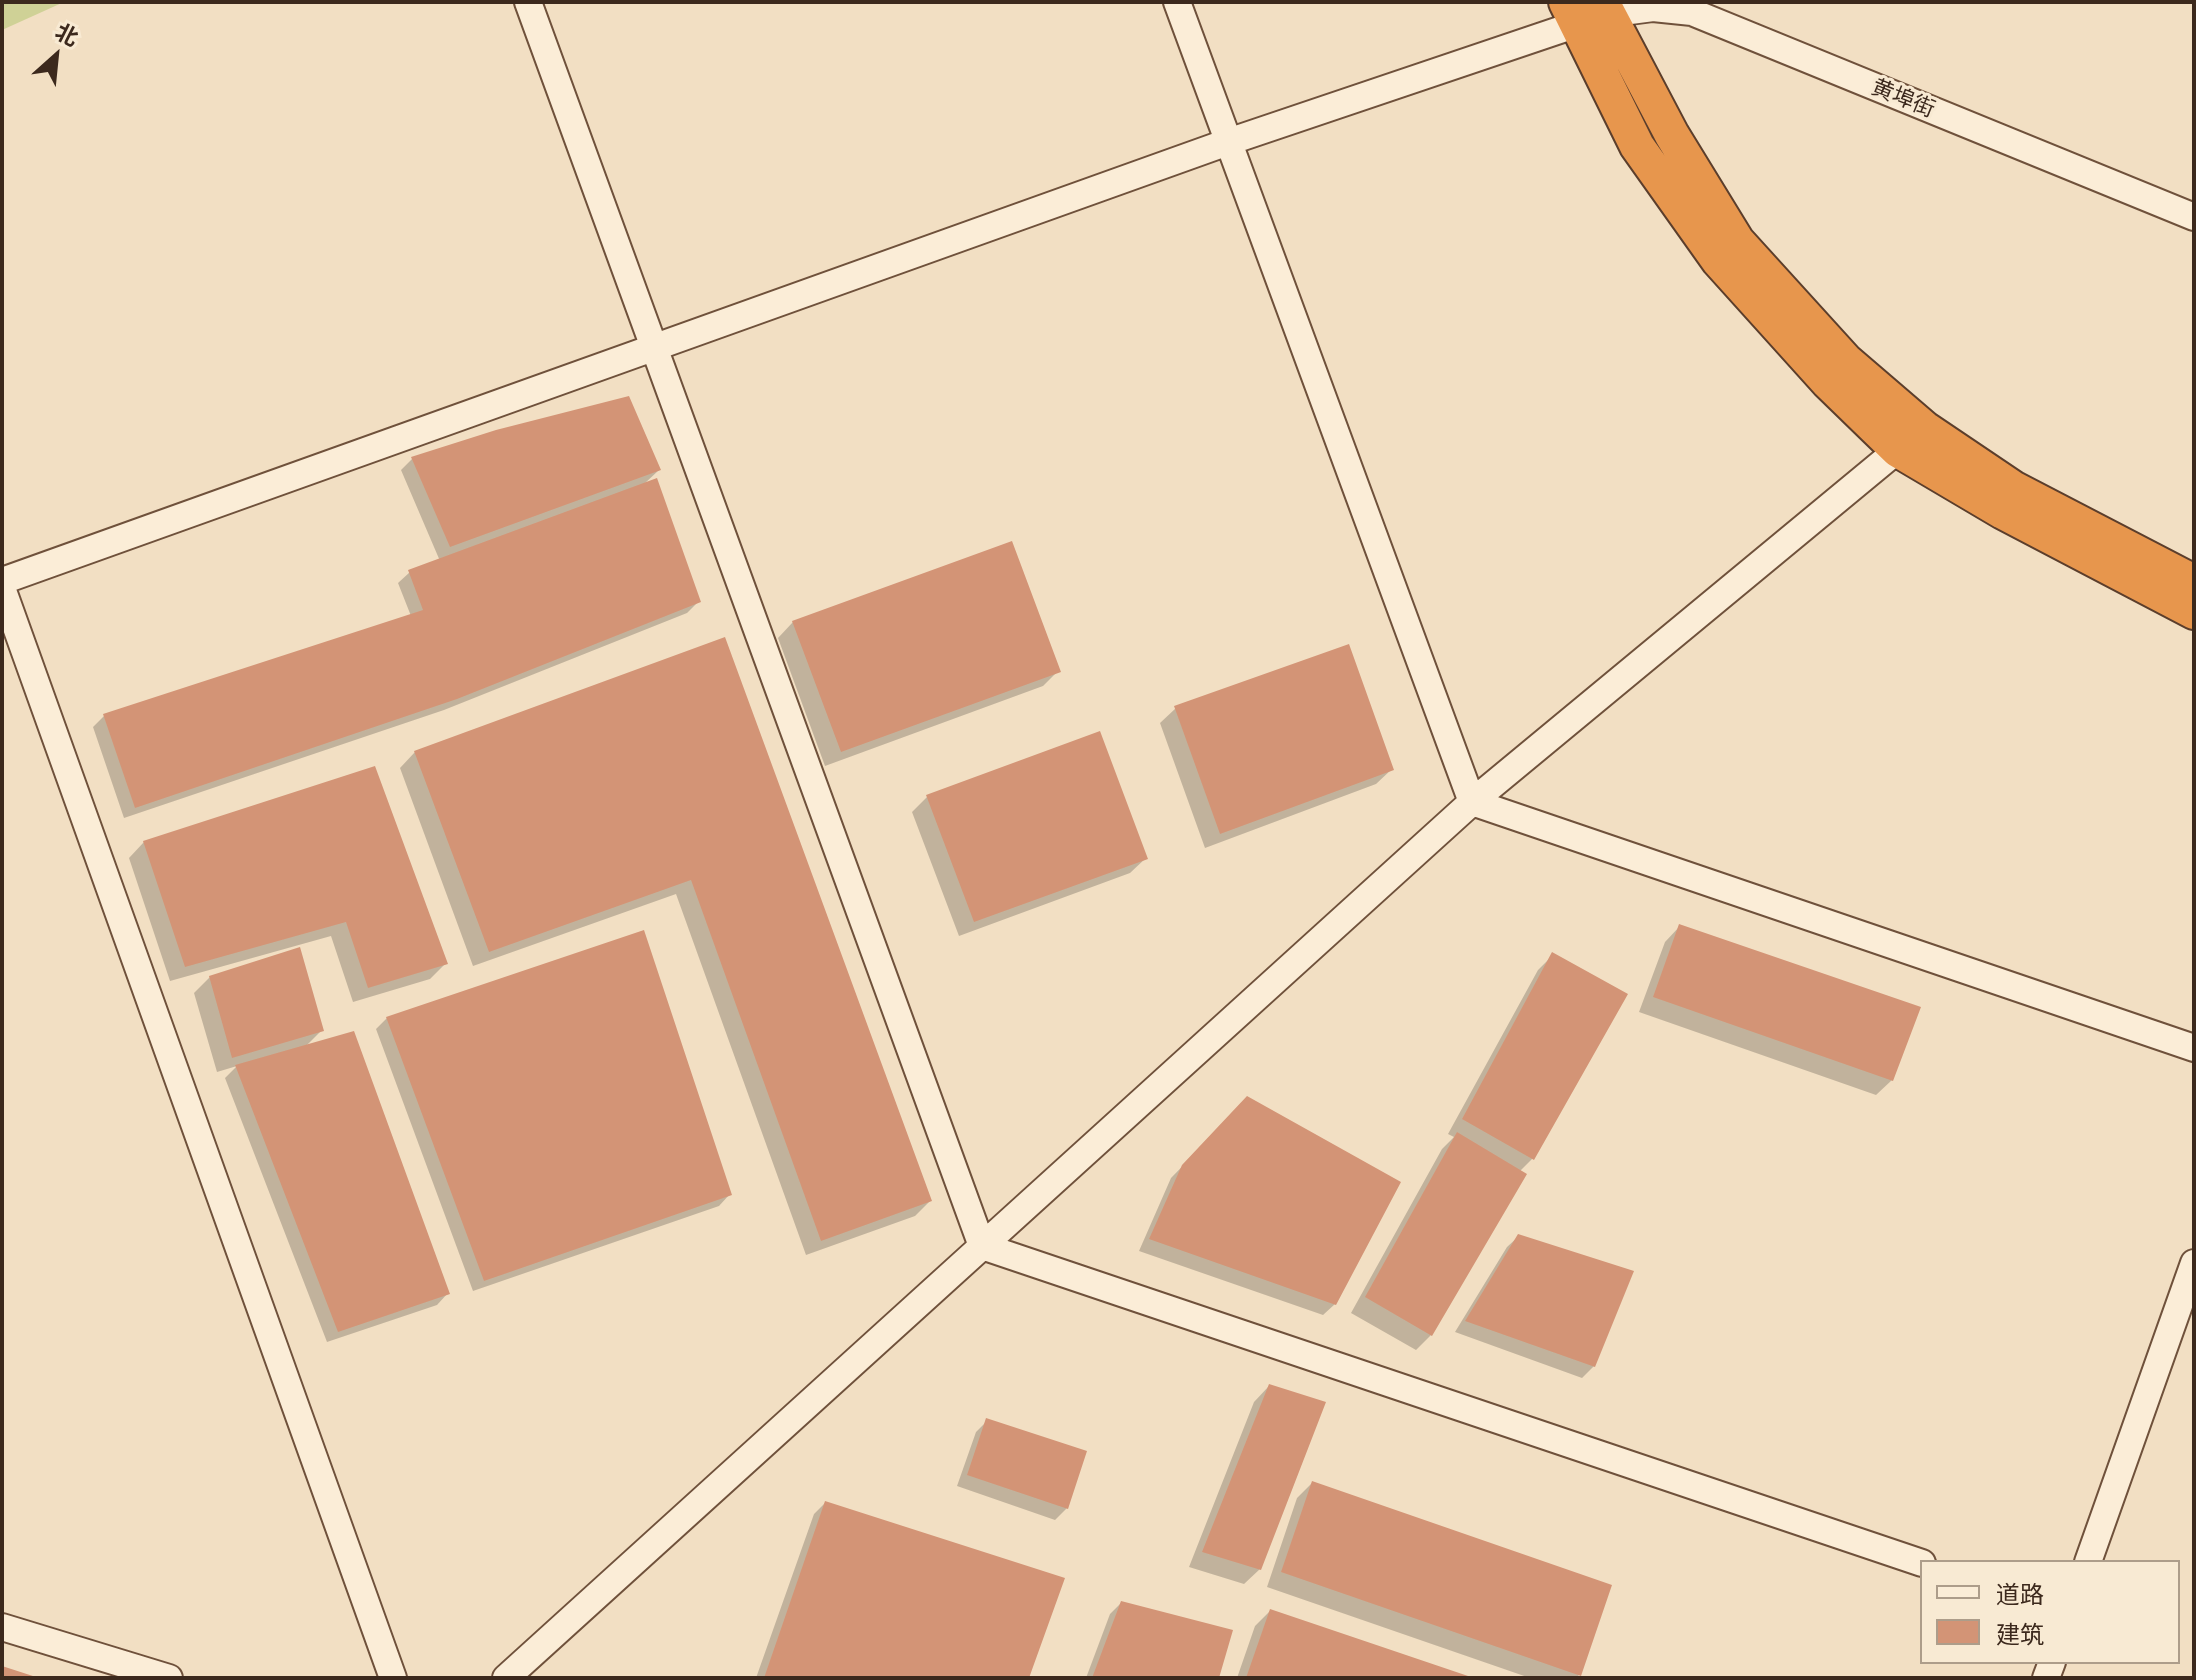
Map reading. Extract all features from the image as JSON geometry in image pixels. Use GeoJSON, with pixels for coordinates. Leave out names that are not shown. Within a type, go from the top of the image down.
{"type":"FeatureCollection","features":[{"type":"Feature","properties":{"kind":"highway"},"geometry":{"type":"LineString","coordinates":[[1588,11],[1672,135],[1737,241],[1846,361],[1911,439],[2003,512],[2194,612]]}},
{"type":"Feature","properties":{"kind":"highway"},"geometry":{"type":"LineString","coordinates":[[1911,439],[2194,582]]}},
{"type":"Feature","properties":{"kind":"street"},"geometry":{"type":"LineString","coordinates":[[528,2],[982,1246]]}},
{"type":"Feature","properties":{"kind":"street"},"geometry":{"type":"LineString","coordinates":[[1177,2],[1472,802]]}},
{"type":"Feature","properties":{"kind":"street","name":"黄埠街"},"geometry":{"type":"LineString","coordinates":[[2,581],[1588,11],[1653,8],[1692,12],[2194,217]]}},
{"type":"Feature","properties":{"kind":"street"},"geometry":{"type":"LineString","coordinates":[[506,1678],[1472,802],[1911,439]]}},
{"type":"Feature","properties":{"kind":"street"},"geometry":{"type":"LineString","coordinates":[[2,588],[393,1678]]}},
{"type":"Feature","properties":{"kind":"street"},"geometry":{"type":"LineString","coordinates":[[1472,802],[2194,1048]]}},
{"type":"Feature","properties":{"kind":"street"},"geometry":{"type":"LineString","coordinates":[[982,1246],[1920,1562]]}},
{"type":"Feature","properties":{"kind":"street"},"geometry":{"type":"LineString","coordinates":[[2089,1560],[2194,1263]]}},
{"type":"Feature","properties":{"kind":"street"},"geometry":{"type":"LineString","coordinates":[[2,1627],[169,1678]]}},
{"type":"Feature","properties":{"kind":"green space"},"geometry":{"type":"Polygon","coordinates":[[[2,2],[64,2],[2,30],[2,2]]]}},
{"type":"Feature","properties":{"kind":"building"},"geometry":{"type":"Polygon","coordinates":[[[629,396],[661,470],[450,547],[411,457],[496,430],[629,396]]]}},
{"type":"Feature","properties":{"kind":"building"},"geometry":{"type":"Polygon","coordinates":[[[657,478],[701,602],[457,699],[135,808],[103,714],[423,610],[408,570],[657,478]]]}},
{"type":"Feature","properties":{"kind":"building"},"geometry":{"type":"Polygon","coordinates":[[[1012,541],[1061,672],[841,752],[792,621],[1012,541]]]}},
{"type":"Feature","properties":{"kind":"building"},"geometry":{"type":"Polygon","coordinates":[[[725,637],[932,1201],[821,1241],[691,880],[489,952],[414,751],[725,637]]]}},
{"type":"Feature","properties":{"kind":"building"},"geometry":{"type":"Polygon","coordinates":[[[1349,644],[1394,770],[1220,834],[1174,706],[1349,644]]]}},
{"type":"Feature","properties":{"kind":"building"},"geometry":{"type":"Polygon","coordinates":[[[1100,731],[1148,859],[974,922],[926,795],[1100,731]]]}},
{"type":"Feature","properties":{"kind":"building"},"geometry":{"type":"Polygon","coordinates":[[[375,766],[448,964],[368,988],[346,922],[185,967],[143,841],[375,766]]]}},
{"type":"Feature","properties":{"kind":"building"},"geometry":{"type":"Polygon","coordinates":[[[1679,924],[1921,1007],[1893,1081],[1653,997],[1679,924]]]}},
{"type":"Feature","properties":{"kind":"building"},"geometry":{"type":"Polygon","coordinates":[[[644,930],[732,1195],[484,1281],[386,1017],[644,930]]]}},
{"type":"Feature","properties":{"kind":"building"},"geometry":{"type":"Polygon","coordinates":[[[300,947],[324,1031],[232,1058],[209,976],[300,947]]]}},
{"type":"Feature","properties":{"kind":"building"},"geometry":{"type":"Polygon","coordinates":[[[1552,952],[1628,994],[1534,1160],[1462,1119],[1552,952]]]}},
{"type":"Feature","properties":{"kind":"building"},"geometry":{"type":"Polygon","coordinates":[[[354,1031],[450,1294],[338,1332],[235,1065],[354,1031]]]}},
{"type":"Feature","properties":{"kind":"building"},"geometry":{"type":"Polygon","coordinates":[[[1247,1096],[1401,1182],[1336,1305],[1149,1239],[1182,1165],[1247,1096]]]}},
{"type":"Feature","properties":{"kind":"building"},"geometry":{"type":"Polygon","coordinates":[[[1457,1132],[1527,1174],[1432,1336],[1365,1297],[1457,1132]]]}},
{"type":"Feature","properties":{"kind":"building"},"geometry":{"type":"Polygon","coordinates":[[[1518,1234],[1634,1271],[1595,1367],[1465,1321],[1518,1234]]]}},
{"type":"Feature","properties":{"kind":"building"},"geometry":{"type":"Polygon","coordinates":[[[1269,1384],[1326,1402],[1261,1570],[1202,1552],[1269,1384]]]}},
{"type":"Feature","properties":{"kind":"building"},"geometry":{"type":"Polygon","coordinates":[[[986,1418],[1087,1451],[1068,1509],[967,1475],[986,1418]]]}},
{"type":"Feature","properties":{"kind":"building"},"geometry":{"type":"Polygon","coordinates":[[[1312,1481],[1612,1585],[1581,1676],[1281,1572],[1312,1481]]]}},
{"type":"Feature","properties":{"kind":"building"},"geometry":{"type":"Polygon","coordinates":[[[825,1501],[1065,1578],[1029,1678],[764,1678],[825,1501]]]}},
{"type":"Feature","properties":{"kind":"building"},"geometry":{"type":"Polygon","coordinates":[[[1121,1601],[1233,1630],[1219,1678],[1092,1678],[1121,1601]]]}},
{"type":"Feature","properties":{"kind":"building"},"geometry":{"type":"Polygon","coordinates":[[[1270,1609],[1471,1677],[1471,1678],[1246,1678],[1270,1609]]]}},
{"type":"Feature","properties":{"kind":"building"},"geometry":{"type":"Polygon","coordinates":[[[2,1666],[36,1677],[36,1678],[2,1678],[2,1666]]]}}]}
